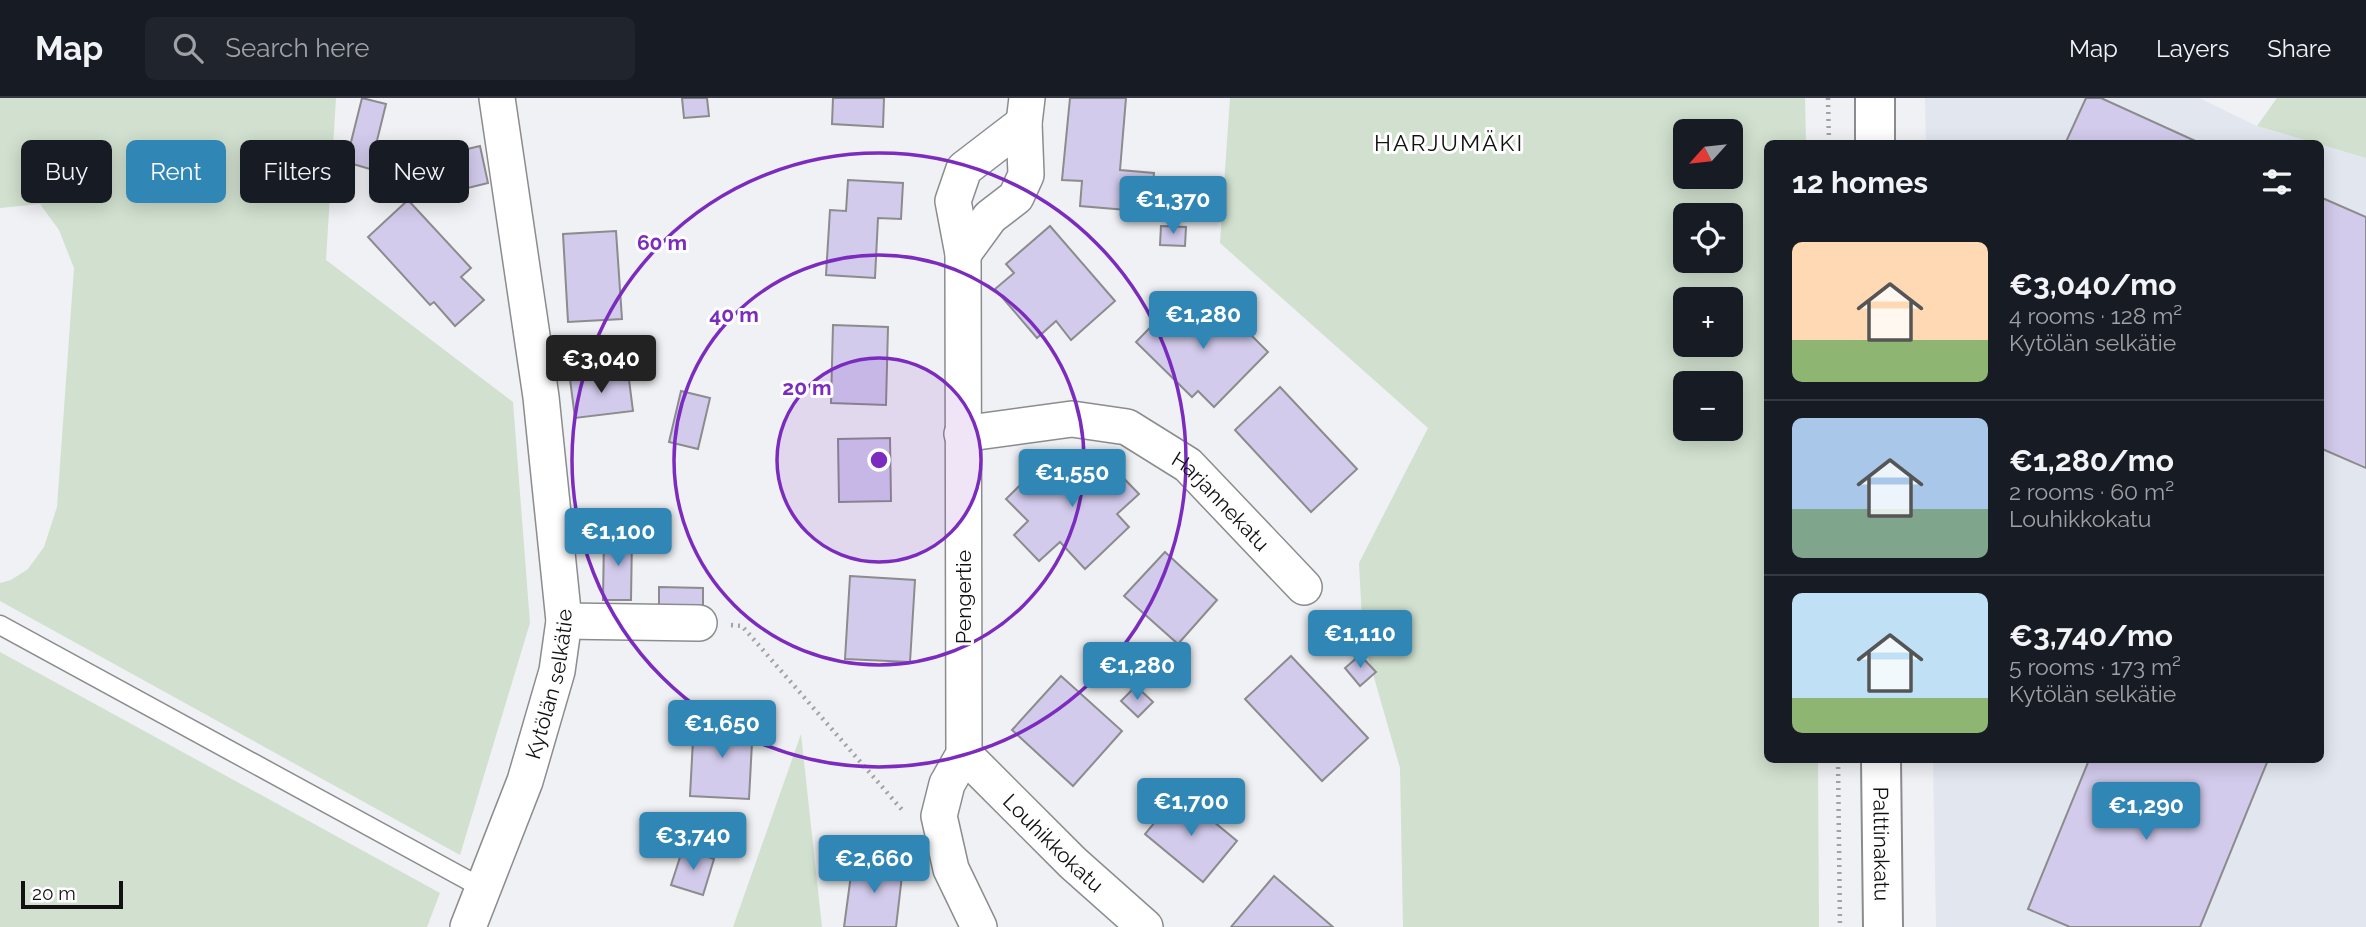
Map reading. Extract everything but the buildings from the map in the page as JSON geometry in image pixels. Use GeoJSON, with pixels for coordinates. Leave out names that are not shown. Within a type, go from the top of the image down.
{"type":"FeatureCollection","features":[{"type":"Feature","properties":{"kind":"street","name":"Kytölän selkätie"},"geometry":{"type":"LineString","coordinates":[[468,927],[525,781],[556,671],[564,621],[541,397],[498,98]]}},
{"type":"Feature","properties":{"kind":"street"},"geometry":{"type":"LineString","coordinates":[[1875,98],[1875,140]]}},
{"type":"Feature","properties":{"kind":"street","name":"Pengertie"},"geometry":{"type":"LineString","coordinates":[[963,254],[990,217],[1016,197],[1026,175],[1025,111]]}},
{"type":"Feature","properties":{"kind":"street","name":"Pengertie"},"geometry":{"type":"LineString","coordinates":[[979,927],[951,869],[939,816],[947,784],[964,754],[963,254],[953,201],[964,169],[1025,111]]}},
{"type":"Feature","properties":{"kind":"street","name":"Harjannekatu"},"geometry":{"type":"LineString","coordinates":[[962,434],[1072,419],[1127,427],[1188,465],[1304,587]]}},
{"type":"Feature","properties":{"kind":"street"},"geometry":{"type":"LineString","coordinates":[[564,621],[699,623]]}},
{"type":"Feature","properties":{"kind":"street","name":"Louhikkokatu"},"geometry":{"type":"LineString","coordinates":[[964,754],[1073,863],[1145,927]]}},
{"type":"Feature","properties":{"kind":"street","name":"Palttinakatu"},"geometry":{"type":"LineString","coordinates":[[1881,763],[1883,927]]}},
{"type":"Feature","properties":{"kind":"lane"},"geometry":{"type":"LineString","coordinates":[[0,625],[484,889]]}},
{"type":"Feature","properties":{"kind":"path"},"geometry":{"type":"LineString","coordinates":[[1828,98],[1829,140]]}},
{"type":"Feature","properties":{"kind":"path"},"geometry":{"type":"LineString","coordinates":[[699,623],[742,626],[912,821],[944,838]]}},
{"type":"Feature","properties":{"kind":"path"},"geometry":{"type":"LineString","coordinates":[[1838,763],[1840,927]]}},
{"type":"Feature","properties":{"kind":"shaded area"},"geometry":{"type":"Polygon","coordinates":[[[1925,98],[2199,98],[2257,126],[2306,140],[1926,140],[1925,98]]]}},
{"type":"Feature","properties":{"kind":"shaded area"},"geometry":{"type":"Polygon","coordinates":[[[2324,146],[2366,158],[2366,927],[1936,927],[1933,763],[2324,763],[2324,146]]]}},
{"type":"Feature","properties":{"kind":"green space"},"geometry":{"type":"Polygon","coordinates":[[[0,98],[336,98],[333,140],[240,140],[240,203],[330,203],[326,260],[513,402],[530,623],[460,855],[0,601],[0,583],[11,580],[28,569],[44,547],[57,507],[74,268],[59,230],[40,204],[0,208],[0,98]]]}},
{"type":"Feature","properties":{"kind":"green space"},"geometry":{"type":"Polygon","coordinates":[[[1230,98],[1805,98],[1806,140],[1764,140],[1764,763],[1818,763],[1819,927],[1403,927],[1400,768],[1363,639],[1359,563],[1428,428],[1220,243],[1230,98]]]}},
{"type":"Feature","properties":{"kind":"green space"},"geometry":{"type":"Polygon","coordinates":[[[2277,98],[2366,98],[2366,158],[2324,146],[2324,140],[2305,140],[2257,126],[2277,98]]]}},
{"type":"Feature","properties":{"kind":"green space"},"geometry":{"type":"Polygon","coordinates":[[[0,652],[440,893],[427,927],[0,927],[0,652]]]}},
{"type":"Feature","properties":{"kind":"green space"},"geometry":{"type":"Polygon","coordinates":[[[801,734],[822,927],[733,927],[801,734]]]}},
{"type":"Feature","properties":{"kind":"district","name":"HARJUMÄKI"},"geometry":{"type":"Point","coordinates":[1449,142]}}]}
